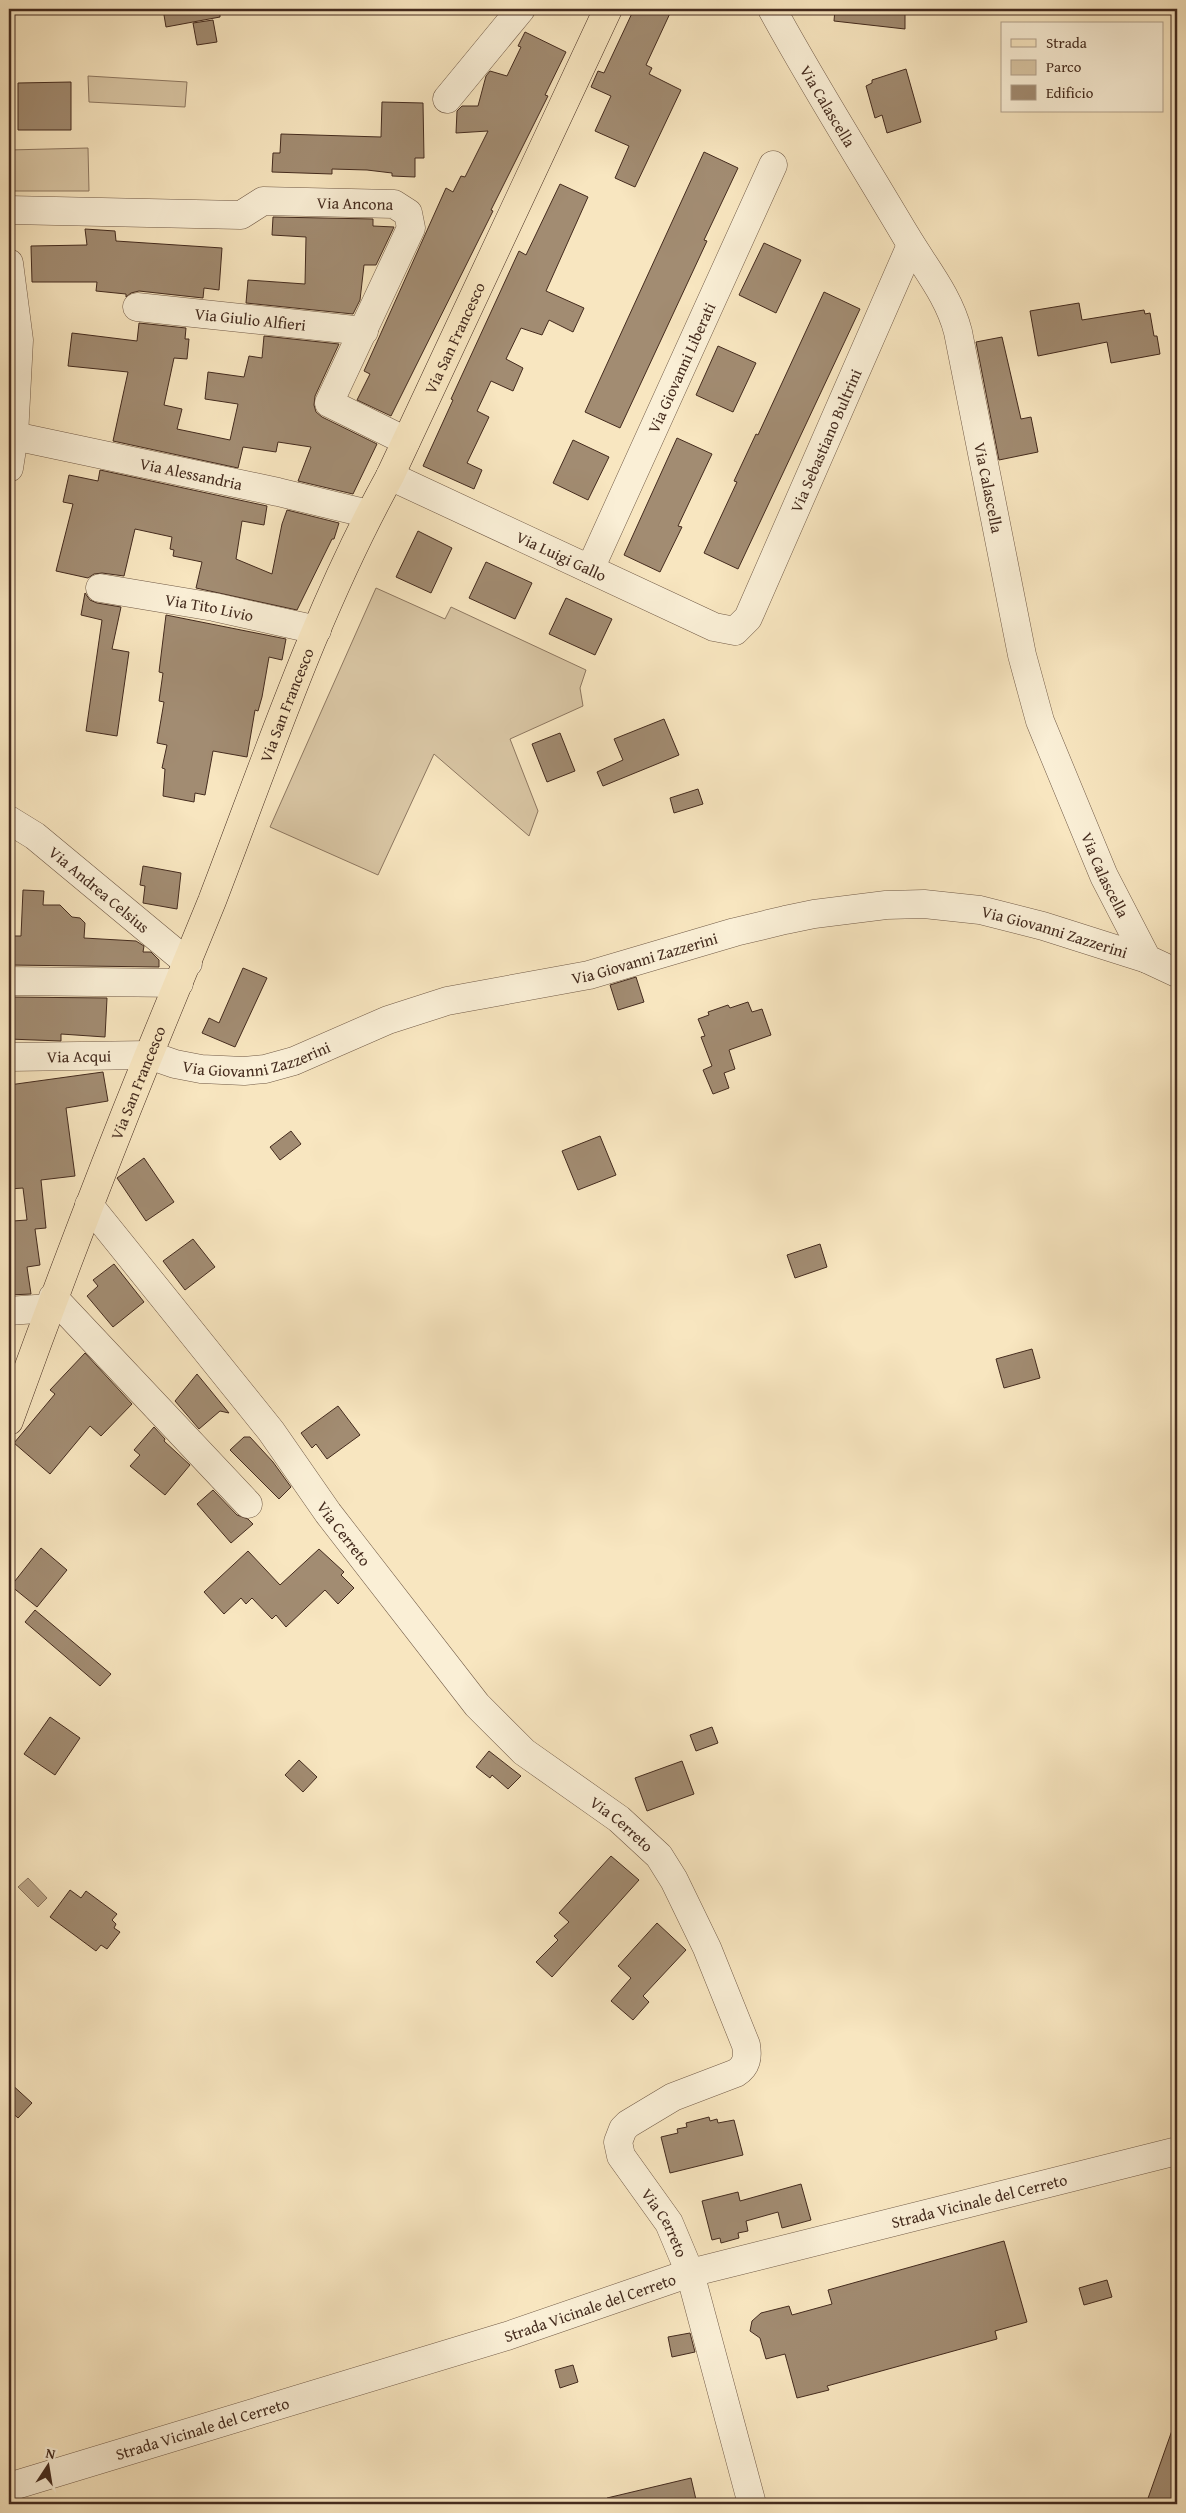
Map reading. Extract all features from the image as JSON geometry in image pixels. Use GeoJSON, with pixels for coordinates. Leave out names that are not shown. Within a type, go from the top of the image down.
{"type":"FeatureCollection","features":[{"type":"Feature","properties":{"kind":"main road","name":"Via San Francesco"},"geometry":{"type":"LineString","coordinates":[[9,1421],[51,1303],[89,1205],[184,973],[318,630],[369,514],[390,476],[608,9]]}},
{"type":"Feature","properties":{"kind":"street"},"geometry":{"type":"LineString","coordinates":[[447,99],[521,9]]}},
{"type":"Feature","properties":{"kind":"street","name":"Via Calascella"},"geometry":{"type":"LineString","coordinates":[[772,9],[809,76],[911,245],[938,284],[956,323],[1020,646],[1033,700],[1104,876],[1147,959]]}},
{"type":"Feature","properties":{"kind":"street","name":"Via Giovanni Liberati"},"geometry":{"type":"LineString","coordinates":[[590,569],[773,165]]}},
{"type":"Feature","properties":{"kind":"street","name":"Via Ancona"},"geometry":{"type":"LineString","coordinates":[[9,210],[241,215],[263,201],[394,204],[408,213],[411,228],[329,403],[406,441]]}},
{"type":"Feature","properties":{"kind":"street","name":"Via Sebastiano Bultrini"},"geometry":{"type":"LineString","coordinates":[[734,631],[740,628],[748,618],[911,245]]}},
{"type":"Feature","properties":{"kind":"street"},"geometry":{"type":"LineString","coordinates":[[9,262],[14,340],[14,436],[9,468]]}},
{"type":"Feature","properties":{"kind":"street","name":"Via Giulio Alfieri"},"geometry":{"type":"LineString","coordinates":[[136,307],[364,331]]}},
{"type":"Feature","properties":{"kind":"street","name":"Via Alessandria"},"geometry":{"type":"LineString","coordinates":[[14,436],[278,492],[369,514]]}},
{"type":"Feature","properties":{"kind":"street","name":"Via Luigi Gallo"},"geometry":{"type":"LineString","coordinates":[[390,476],[714,627],[734,631]]}},
{"type":"Feature","properties":{"kind":"street","name":"Via Tito Livio"},"geometry":{"type":"LineString","coordinates":[[100,588],[214,606],[318,630]]}},
{"type":"Feature","properties":{"kind":"street","name":"Via Andrea Celsius"},"geometry":{"type":"LineString","coordinates":[[9,820],[35,836],[184,973]]}},
{"type":"Feature","properties":{"kind":"street","name":"Via Giovanni Zazzerini"},"geometry":{"type":"LineString","coordinates":[[149,1055],[182,1066],[210,1070],[244,1071],[275,1067],[294,1061],[388,1020],[432,1005],[580,978],[760,926],[814,914],[868,907],[924,904],[980,910],[1043,926],[1147,959]]}},
{"type":"Feature","properties":{"kind":"street"},"geometry":{"type":"LineString","coordinates":[[1147,959],[1177,973]]}},
{"type":"Feature","properties":{"kind":"street"},"geometry":{"type":"LineString","coordinates":[[9,981],[184,973]]}},
{"type":"Feature","properties":{"kind":"street","name":"Via Acqui"},"geometry":{"type":"LineString","coordinates":[[9,1057],[149,1055]]}},
{"type":"Feature","properties":{"kind":"street","name":"Via Cerreto"},"geometry":{"type":"LineString","coordinates":[[89,1205],[271,1431],[328,1513],[477,1705],[524,1752],[631,1828],[652,1847],[665,1864],[710,1956],[747,2052],[743,2069],[695,2087],[662,2103],[628,2124],[620,2135],[619,2149],[621,2156],[669,2222],[690,2273],[752,2504]]}},
{"type":"Feature","properties":{"kind":"street"},"geometry":{"type":"LineString","coordinates":[[9,1311],[51,1303],[248,1504]]}},
{"type":"Feature","properties":{"kind":"street","name":"Strada Vicinale del Cerreto"},"geometry":{"type":"LineString","coordinates":[[9,2487],[507,2336],[690,2273],[1177,2151]]}},
{"type":"Feature","properties":{"kind":"green space"},"geometry":{"type":"Polygon","coordinates":[[[88,76],[187,82],[185,107],[89,102],[88,76]]]}},
{"type":"Feature","properties":{"kind":"green space"},"geometry":{"type":"Polygon","coordinates":[[[88,148],[89,191],[14,191],[9,150],[88,148]]]}},
{"type":"Feature","properties":{"kind":"green space"},"geometry":{"type":"Polygon","coordinates":[[[376,588],[445,619],[451,607],[586,670],[580,688],[583,706],[510,739],[538,811],[529,836],[434,754],[378,875],[270,827],[376,588]]]}},
{"type":"Feature","properties":{"kind":"shaded area"},"geometry":{"type":"Polygon","coordinates":[[[28,1878],[47,1898],[38,1907],[18,1887],[28,1878]]]}},
{"type":"Feature","properties":{"kind":"building"},"geometry":{"type":"Polygon","coordinates":[[[163,9],[220,9],[220,17],[166,27],[163,9]]]}},
{"type":"Feature","properties":{"kind":"building"},"geometry":{"type":"Polygon","coordinates":[[[634,9],[672,9],[646,65],[652,68],[649,74],[681,90],[635,187],[615,178],[629,146],[595,131],[611,96],[591,87],[598,71],[604,73],[634,9]]]}},
{"type":"Feature","properties":{"kind":"building"},"geometry":{"type":"Polygon","coordinates":[[[835,9],[905,9],[905,29],[834,21],[835,9]]]}},
{"type":"Feature","properties":{"kind":"building"},"geometry":{"type":"Polygon","coordinates":[[[213,20],[217,42],[197,45],[193,23],[213,20]]]}},
{"type":"Feature","properties":{"kind":"building"},"geometry":{"type":"Polygon","coordinates":[[[525,32],[566,52],[545,95],[548,96],[491,210],[493,211],[391,416],[357,400],[370,374],[364,371],[446,188],[453,192],[461,176],[465,177],[488,131],[456,133],[457,111],[462,106],[478,106],[486,76],[490,71],[507,76],[521,47],[518,46],[525,32]]]}},
{"type":"Feature","properties":{"kind":"building"},"geometry":{"type":"Polygon","coordinates":[[[906,69],[921,122],[887,133],[882,115],[875,118],[866,86],[872,83],[872,80],[906,69]]]}},
{"type":"Feature","properties":{"kind":"building"},"geometry":{"type":"Polygon","coordinates":[[[71,82],[71,130],[18,130],[18,83],[71,82]]]}},
{"type":"Feature","properties":{"kind":"building"},"geometry":{"type":"Polygon","coordinates":[[[382,102],[423,103],[424,158],[415,158],[415,177],[392,176],[392,173],[367,170],[332,169],[332,174],[272,172],[273,153],[280,153],[281,134],[381,137],[382,102]]]}},
{"type":"Feature","properties":{"kind":"building"},"geometry":{"type":"Polygon","coordinates":[[[704,152],[738,168],[704,240],[707,241],[620,428],[585,412],[704,152]]]}},
{"type":"Feature","properties":{"kind":"building"},"geometry":{"type":"Polygon","coordinates":[[[560,184],[588,197],[546,291],[584,308],[573,332],[549,320],[542,335],[521,328],[506,359],[523,368],[513,391],[491,381],[477,411],[489,417],[467,463],[482,470],[474,489],[423,466],[453,400],[451,399],[519,251],[526,255],[560,184]]]}},
{"type":"Feature","properties":{"kind":"building"},"geometry":{"type":"Polygon","coordinates":[[[273,217],[373,219],[373,226],[394,227],[376,265],[364,265],[360,300],[353,314],[246,303],[248,280],[305,284],[306,237],[272,235],[273,217]]]}},
{"type":"Feature","properties":{"kind":"building"},"geometry":{"type":"Polygon","coordinates":[[[85,229],[115,231],[116,241],[222,248],[219,290],[204,288],[203,298],[139,291],[131,293],[126,297],[126,294],[96,291],[97,282],[32,282],[31,246],[87,245],[85,229]]]}},
{"type":"Feature","properties":{"kind":"building"},"geometry":{"type":"Polygon","coordinates":[[[764,243],[801,260],[776,313],[739,295],[764,243]]]}},
{"type":"Feature","properties":{"kind":"building"},"geometry":{"type":"Polygon","coordinates":[[[824,292],[860,309],[738,569],[704,553],[737,482],[734,481],[756,434],[758,435],[824,292]]]}},
{"type":"Feature","properties":{"kind":"building"},"geometry":{"type":"Polygon","coordinates":[[[1079,303],[1082,320],[1144,310],[1145,314],[1150,313],[1154,336],[1157,336],[1160,354],[1111,363],[1107,342],[1038,356],[1030,311],[1079,303]]]}},
{"type":"Feature","properties":{"kind":"building"},"geometry":{"type":"Polygon","coordinates":[[[139,323],[186,328],[185,339],[189,339],[187,359],[174,358],[164,405],[182,409],[177,429],[230,440],[238,404],[205,399],[208,372],[244,377],[249,356],[262,358],[264,336],[339,344],[315,396],[314,405],[316,412],[322,417],[377,444],[353,494],[298,481],[311,447],[278,442],[276,452],[243,447],[238,468],[113,441],[128,372],[68,366],[72,333],[137,341],[139,323]]]}},
{"type":"Feature","properties":{"kind":"building"},"geometry":{"type":"Polygon","coordinates":[[[1002,337],[1021,419],[1031,417],[1038,452],[999,460],[976,342],[1002,337]]]}},
{"type":"Feature","properties":{"kind":"building"},"geometry":{"type":"Polygon","coordinates":[[[718,346],[756,363],[733,412],[696,395],[718,346]]]}},
{"type":"Feature","properties":{"kind":"building"},"geometry":{"type":"Polygon","coordinates":[[[677,438],[712,454],[678,526],[682,527],[660,572],[624,555],[677,438]]]}},
{"type":"Feature","properties":{"kind":"building"},"geometry":{"type":"Polygon","coordinates":[[[573,440],[609,457],[588,500],[553,483],[573,440]]]}},
{"type":"Feature","properties":{"kind":"building"},"geometry":{"type":"Polygon","coordinates":[[[100,470],[267,506],[264,525],[242,521],[236,559],[272,574],[282,524],[287,510],[339,523],[334,539],[332,539],[297,610],[196,588],[202,562],[173,556],[174,550],[170,549],[172,537],[135,529],[124,576],[102,573],[94,574],[88,578],[56,571],[73,504],[63,502],[69,475],[98,481],[100,470]]]}},
{"type":"Feature","properties":{"kind":"building"},"geometry":{"type":"Polygon","coordinates":[[[418,531],[452,548],[431,593],[396,577],[418,531]]]}},
{"type":"Feature","properties":{"kind":"building"},"geometry":{"type":"Polygon","coordinates":[[[486,562],[532,583],[515,619],[469,598],[486,562]]]}},
{"type":"Feature","properties":{"kind":"building"},"geometry":{"type":"Polygon","coordinates":[[[85,593],[90,600],[97,603],[121,607],[112,649],[129,652],[117,736],[86,731],[102,620],[81,615],[85,593]]]}},
{"type":"Feature","properties":{"kind":"building"},"geometry":{"type":"Polygon","coordinates":[[[566,598],[612,619],[595,655],[549,634],[566,598]]]}},
{"type":"Feature","properties":{"kind":"building"},"geometry":{"type":"Polygon","coordinates":[[[166,615],[286,639],[282,660],[269,657],[262,697],[258,711],[255,710],[247,757],[213,751],[205,795],[195,793],[194,802],[163,796],[165,769],[162,768],[167,745],[157,743],[164,702],[159,701],[163,673],[159,672],[166,615]]]}},
{"type":"Feature","properties":{"kind":"building"},"geometry":{"type":"Polygon","coordinates":[[[664,719],[679,755],[603,786],[597,772],[623,760],[614,739],[664,719]]]}},
{"type":"Feature","properties":{"kind":"building"},"geometry":{"type":"Polygon","coordinates":[[[560,733],[575,771],[547,782],[532,744],[560,733]]]}},
{"type":"Feature","properties":{"kind":"building"},"geometry":{"type":"Polygon","coordinates":[[[698,789],[703,804],[674,813],[670,798],[698,789]]]}},
{"type":"Feature","properties":{"kind":"building"},"geometry":{"type":"Polygon","coordinates":[[[143,866],[181,873],[177,909],[143,903],[145,886],[140,885],[143,866]]]}},
{"type":"Feature","properties":{"kind":"building"},"geometry":{"type":"Polygon","coordinates":[[[23,890],[44,891],[43,905],[60,905],[72,917],[80,918],[85,923],[84,938],[136,941],[144,946],[143,952],[151,952],[159,960],[159,967],[9,965],[9,936],[21,936],[23,890]]]}},
{"type":"Feature","properties":{"kind":"building"},"geometry":{"type":"Polygon","coordinates":[[[243,968],[267,978],[235,1047],[202,1033],[209,1018],[219,1023],[243,968]]]}},
{"type":"Feature","properties":{"kind":"building"},"geometry":{"type":"Polygon","coordinates":[[[636,977],[644,1002],[618,1010],[610,985],[636,977]]]}},
{"type":"Feature","properties":{"kind":"building"},"geometry":{"type":"Polygon","coordinates":[[[9,997],[107,998],[105,1037],[61,1034],[61,1041],[9,1039],[9,997]]]}},
{"type":"Feature","properties":{"kind":"building"},"geometry":{"type":"Polygon","coordinates":[[[748,1002],[752,1012],[762,1009],[771,1035],[729,1050],[735,1069],[724,1073],[729,1088],[713,1094],[703,1070],[712,1066],[701,1037],[705,1036],[698,1019],[709,1015],[708,1012],[728,1005],[730,1008],[748,1002]]]}},
{"type":"Feature","properties":{"kind":"building"},"geometry":{"type":"Polygon","coordinates":[[[103,1072],[108,1101],[66,1108],[75,1176],[41,1180],[46,1228],[35,1229],[40,1265],[27,1267],[31,1294],[9,1295],[9,1224],[14,1224],[13,1221],[27,1220],[23,1188],[9,1189],[9,1085],[103,1072]]]}},
{"type":"Feature","properties":{"kind":"building"},"geometry":{"type":"Polygon","coordinates":[[[291,1131],[301,1144],[280,1160],[270,1147],[291,1131]]]}},
{"type":"Feature","properties":{"kind":"building"},"geometry":{"type":"Polygon","coordinates":[[[600,1136],[616,1175],[578,1190],[562,1151],[600,1136]]]}},
{"type":"Feature","properties":{"kind":"building"},"geometry":{"type":"Polygon","coordinates":[[[144,1158],[174,1202],[146,1221],[117,1178],[144,1158]]]}},
{"type":"Feature","properties":{"kind":"building"},"geometry":{"type":"Polygon","coordinates":[[[193,1239],[215,1267],[185,1290],[163,1261],[193,1239]]]}},
{"type":"Feature","properties":{"kind":"building"},"geometry":{"type":"Polygon","coordinates":[[[820,1244],[827,1267],[795,1278],[787,1255],[820,1244]]]}},
{"type":"Feature","properties":{"kind":"building"},"geometry":{"type":"Polygon","coordinates":[[[114,1264],[144,1302],[113,1327],[87,1296],[98,1286],[93,1280],[114,1264]]]}},
{"type":"Feature","properties":{"kind":"building"},"geometry":{"type":"Polygon","coordinates":[[[1032,1349],[1040,1378],[1004,1388],[996,1359],[1032,1349]]]}},
{"type":"Feature","properties":{"kind":"building"},"geometry":{"type":"Polygon","coordinates":[[[85,1353],[132,1404],[101,1436],[90,1426],[50,1474],[14,1443],[55,1394],[50,1390],[85,1353]]]}},
{"type":"Feature","properties":{"kind":"building"},"geometry":{"type":"Polygon","coordinates":[[[197,1374],[229,1413],[220,1411],[199,1429],[175,1401],[197,1374]]]}},
{"type":"Feature","properties":{"kind":"building"},"geometry":{"type":"Polygon","coordinates":[[[338,1406],[360,1435],[327,1459],[316,1444],[312,1448],[301,1433],[338,1406]]]}},
{"type":"Feature","properties":{"kind":"building"},"geometry":{"type":"Polygon","coordinates":[[[154,1427],[165,1439],[164,1441],[190,1465],[165,1495],[130,1466],[140,1455],[134,1450],[154,1427]]]}},
{"type":"Feature","properties":{"kind":"building"},"geometry":{"type":"Polygon","coordinates":[[[244,1437],[250,1437],[273,1462],[291,1487],[279,1499],[230,1450],[244,1437]]]}},
{"type":"Feature","properties":{"kind":"building"},"geometry":{"type":"Polygon","coordinates":[[[213,1490],[237,1515],[248,1519],[253,1524],[231,1543],[197,1504],[213,1490]]]}},
{"type":"Feature","properties":{"kind":"building"},"geometry":{"type":"Polygon","coordinates":[[[41,1548],[67,1570],[37,1607],[11,1586],[41,1548]]]}},
{"type":"Feature","properties":{"kind":"building"},"geometry":{"type":"Polygon","coordinates":[[[319,1549],[344,1572],[341,1575],[354,1588],[338,1604],[325,1590],[286,1627],[276,1615],[272,1619],[252,1598],[246,1604],[241,1598],[224,1614],[204,1592],[248,1551],[280,1585],[319,1549]]]}},
{"type":"Feature","properties":{"kind":"building"},"geometry":{"type":"Polygon","coordinates":[[[35,1610],[111,1674],[100,1686],[25,1622],[35,1610]]]}},
{"type":"Feature","properties":{"kind":"building"},"geometry":{"type":"Polygon","coordinates":[[[50,1717],[80,1738],[55,1775],[24,1754],[50,1717]]]}},
{"type":"Feature","properties":{"kind":"building"},"geometry":{"type":"Polygon","coordinates":[[[712,1727],[718,1743],[696,1751],[690,1735],[712,1727]]]}},
{"type":"Feature","properties":{"kind":"building"},"geometry":{"type":"Polygon","coordinates":[[[489,1751],[521,1776],[508,1789],[492,1775],[490,1778],[476,1767],[489,1751]]]}},
{"type":"Feature","properties":{"kind":"building"},"geometry":{"type":"Polygon","coordinates":[[[299,1760],[317,1777],[303,1792],[285,1775],[299,1760]]]}},
{"type":"Feature","properties":{"kind":"building"},"geometry":{"type":"Polygon","coordinates":[[[682,1761],[694,1794],[647,1811],[635,1778],[682,1761]]]}},
{"type":"Feature","properties":{"kind":"building"},"geometry":{"type":"Polygon","coordinates":[[[611,1856],[639,1880],[552,1977],[536,1962],[558,1940],[554,1936],[569,1922],[559,1913],[611,1856]]]}},
{"type":"Feature","properties":{"kind":"building"},"geometry":{"type":"Polygon","coordinates":[[[70,1890],[81,1898],[86,1891],[117,1914],[112,1920],[116,1924],[114,1928],[120,1932],[107,1949],[101,1945],[96,1951],[50,1917],[70,1890]]]}},
{"type":"Feature","properties":{"kind":"building"},"geometry":{"type":"Polygon","coordinates":[[[657,1923],[686,1950],[643,1996],[649,2002],[633,2020],[611,2001],[631,1978],[618,1966],[657,1923]]]}},
{"type":"Feature","properties":{"kind":"building"},"geometry":{"type":"Polygon","coordinates":[[[9,2082],[32,2103],[18,2118],[9,2110],[9,2082]]]}},
{"type":"Feature","properties":{"kind":"building"},"geometry":{"type":"Polygon","coordinates":[[[709,2117],[710,2121],[717,2119],[718,2123],[734,2120],[743,2155],[670,2173],[661,2137],[678,2133],[677,2129],[687,2127],[686,2123],[709,2117]]]}},
{"type":"Feature","properties":{"kind":"building"},"geometry":{"type":"Polygon","coordinates":[[[801,2184],[811,2220],[782,2228],[778,2212],[746,2221],[748,2231],[738,2233],[739,2238],[721,2243],[720,2238],[712,2240],[702,2201],[738,2192],[740,2201],[801,2184]]]}},
{"type":"Feature","properties":{"kind":"building"},"geometry":{"type":"Polygon","coordinates":[[[1004,2241],[1027,2322],[995,2331],[997,2339],[827,2386],[829,2390],[797,2398],[785,2354],[766,2359],[760,2338],[750,2331],[752,2321],[761,2313],[789,2306],[792,2315],[832,2304],[828,2290],[1004,2241]]]}},
{"type":"Feature","properties":{"kind":"building"},"geometry":{"type":"Polygon","coordinates":[[[1107,2280],[1112,2297],[1084,2305],[1079,2288],[1107,2280]]]}},
{"type":"Feature","properties":{"kind":"building"},"geometry":{"type":"Polygon","coordinates":[[[690,2333],[695,2352],[672,2357],[668,2337],[690,2333]]]}},
{"type":"Feature","properties":{"kind":"building"},"geometry":{"type":"Polygon","coordinates":[[[573,2365],[578,2382],[560,2388],[555,2370],[573,2365]]]}},
{"type":"Feature","properties":{"kind":"building"},"geometry":{"type":"Polygon","coordinates":[[[1175,2422],[1177,2423],[1177,2504],[1146,2504],[1175,2422]]]}},
{"type":"Feature","properties":{"kind":"building"},"geometry":{"type":"Polygon","coordinates":[[[691,2478],[697,2504],[607,2504],[607,2498],[691,2478]]]}}]}
